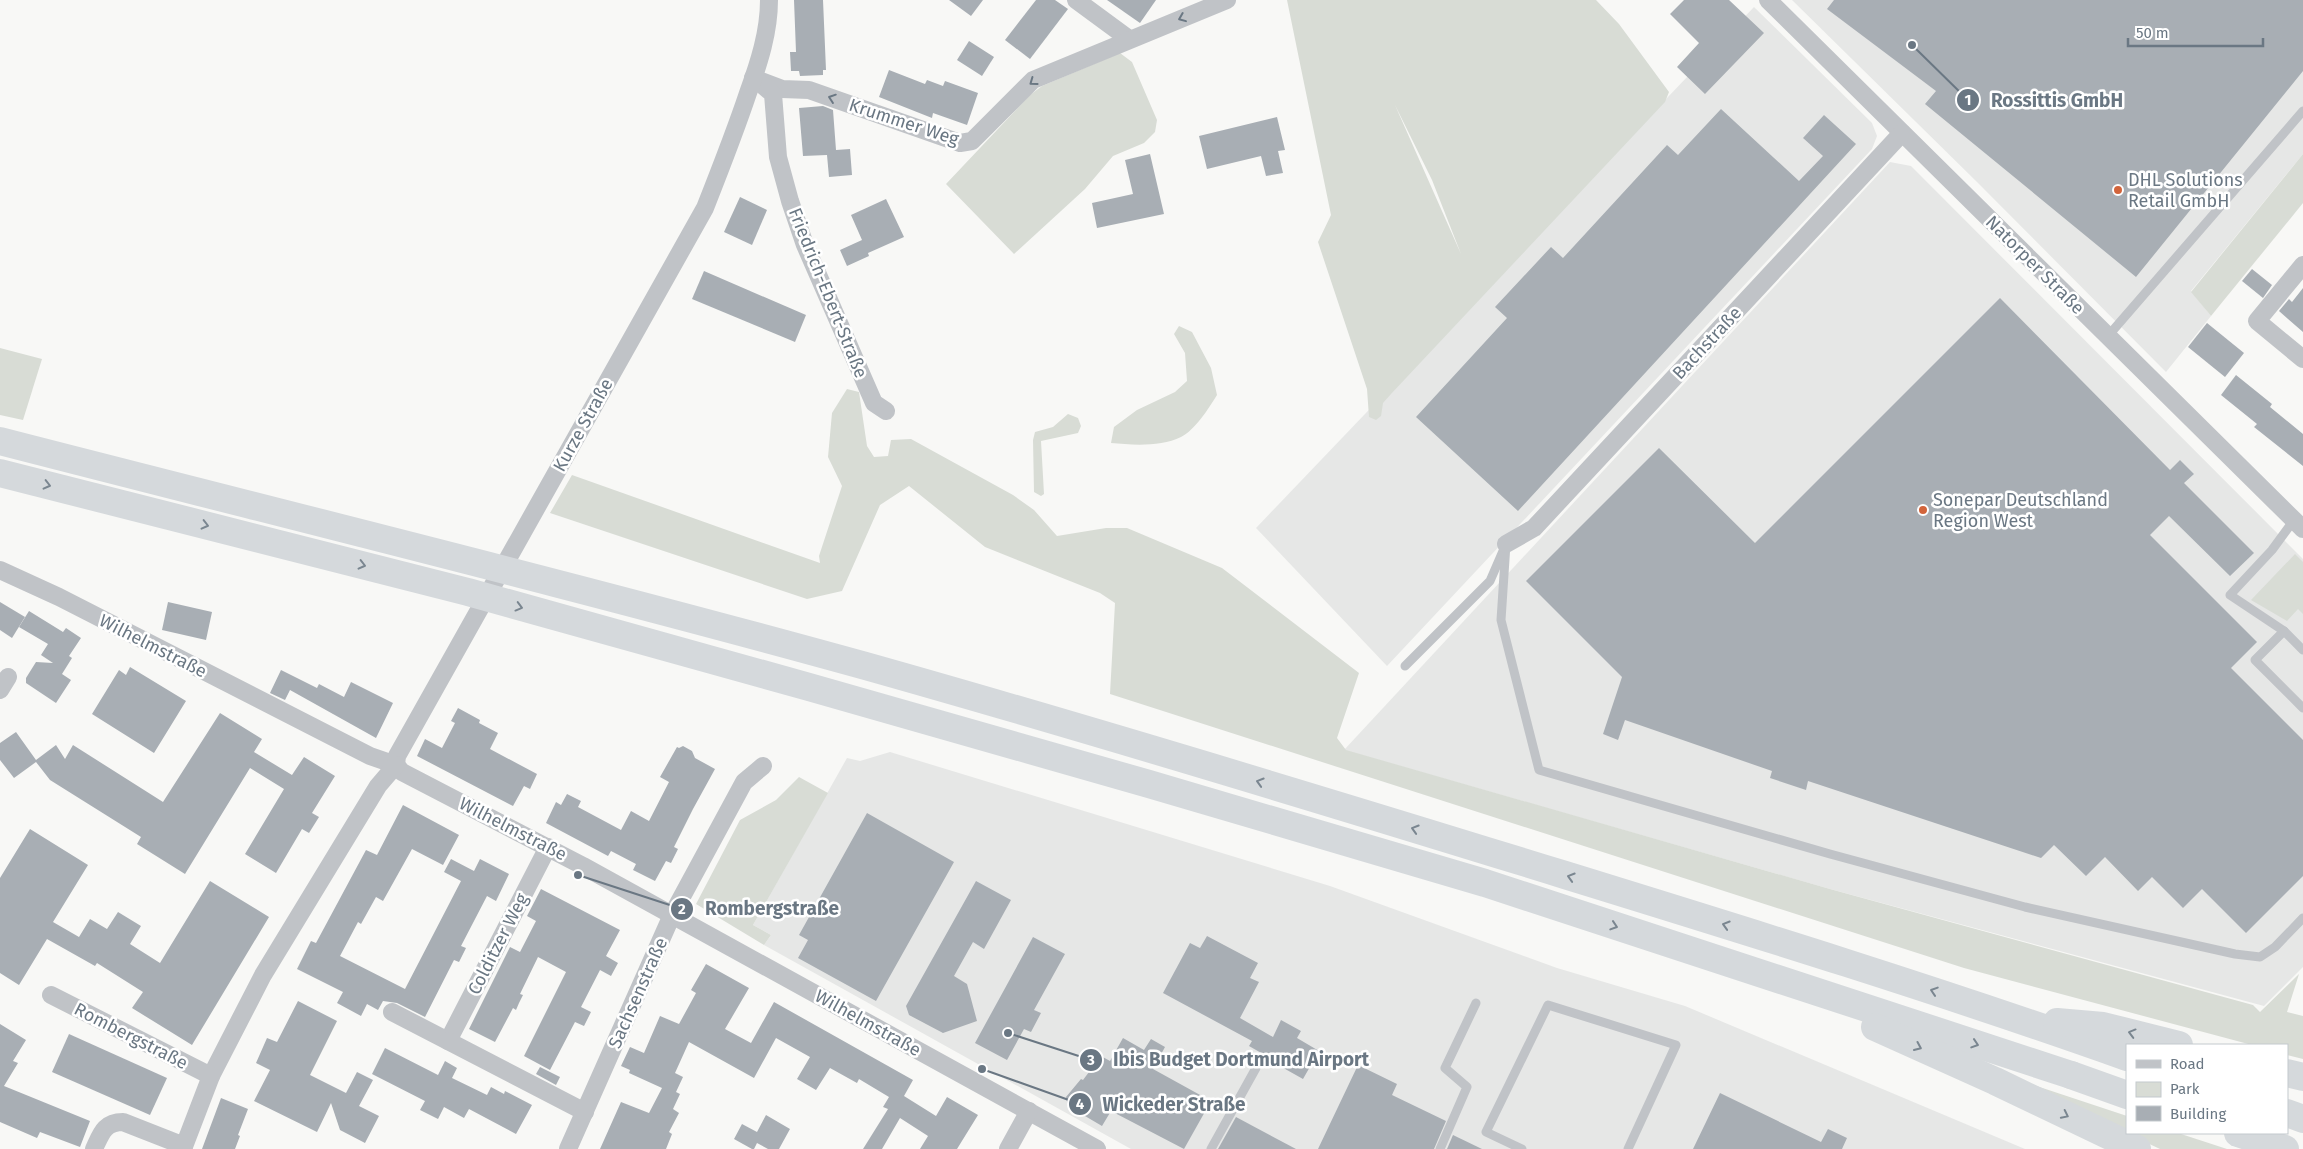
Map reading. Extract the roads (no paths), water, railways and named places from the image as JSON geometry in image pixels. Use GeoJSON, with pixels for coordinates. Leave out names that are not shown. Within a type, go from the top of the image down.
{"type":"FeatureCollection","features":[{"type":"Feature","properties":{"kind":"highway"},"geometry":{"type":"LineString","coordinates":[[0,441],[562,585],[872,668],[1113,738],[1773,940],[2030,1022],[2126,1057]]}},
{"type":"Feature","properties":{"kind":"highway"},"geometry":{"type":"LineString","coordinates":[[0,474],[468,592],[809,687],[1485,883],[2126,1095]]}},
{"type":"Feature","properties":{"kind":"highway"},"geometry":{"type":"LineString","coordinates":[[1779,980],[2137,1149]]}},
{"type":"Feature","properties":{"kind":"highway"},"geometry":{"type":"LineString","coordinates":[[2030,1022],[2077,1022],[2103,1026],[2175,1044]]}},
{"type":"Feature","properties":{"kind":"highway"},"geometry":{"type":"LineString","coordinates":[[2288,1073],[2303,1077]]}},
{"type":"Feature","properties":{"kind":"highway"},"geometry":{"type":"LineString","coordinates":[[2288,1113],[2303,1119]]}},
{"type":"Feature","properties":{"kind":"highway"},"geometry":{"type":"LineString","coordinates":[[2241,1134],[2285,1149]]}},
{"type":"Feature","properties":{"kind":"street"},"geometry":{"type":"LineString","coordinates":[[753,78],[767,28],[769,0]]}},
{"type":"Feature","properties":{"kind":"street"},"geometry":{"type":"LineString","coordinates":[[1076,0],[1129,39]]}},
{"type":"Feature","properties":{"kind":"street","name":"Krummer Weg"},"geometry":{"type":"LineString","coordinates":[[753,78],[782,89],[809,90],[960,143],[972,141],[1033,80],[1227,0]]}},
{"type":"Feature","properties":{"kind":"street","name":"Natorper Straße"},"geometry":{"type":"LineString","coordinates":[[1768,0],[2108,336],[2300,519]]}},
{"type":"Feature","properties":{"kind":"street","name":"Friedrich-Ebert-Straße"},"geometry":{"type":"LineString","coordinates":[[753,78],[773,94],[778,157],[804,245],[874,403],[886,411]]}},
{"type":"Feature","properties":{"kind":"street","name":"Kurze Straße"},"geometry":{"type":"LineString","coordinates":[[396,765],[397,756],[451,657],[534,514],[705,208],[730,146],[753,78]]}},
{"type":"Feature","properties":{"kind":"street","name":"Bachstraße"},"geometry":{"type":"LineString","coordinates":[[1506,544],[1534,528],[1902,133]]}},
{"type":"Feature","properties":{"kind":"street"},"geometry":{"type":"LineString","coordinates":[[2303,265],[2257,321],[2303,359]]}},
{"type":"Feature","properties":{"kind":"street","name":"Wilhelmstraße"},"geometry":{"type":"LineString","coordinates":[[0,570],[51,593],[370,756],[396,765],[402,772],[548,847],[1097,1149]]}},
{"type":"Feature","properties":{"kind":"street"},"geometry":{"type":"LineString","coordinates":[[94,1149],[104,1129],[112,1122],[122,1122],[183,1148],[211,1076],[262,975],[378,786],[396,765]]}},
{"type":"Feature","properties":{"kind":"street","name":"Sachsenstraße"},"geometry":{"type":"LineString","coordinates":[[568,1149],[672,915],[744,782],[763,766]]}},
{"type":"Feature","properties":{"kind":"street","name":"Colditzer Weg"},"geometry":{"type":"LineString","coordinates":[[448,1041],[548,847]]}},
{"type":"Feature","properties":{"kind":"street","name":"Rombergstraße"},"geometry":{"type":"LineString","coordinates":[[51,995],[211,1076]]}},
{"type":"Feature","properties":{"kind":"street"},"geometry":{"type":"LineString","coordinates":[[392,1012],[585,1112]]}},
{"type":"Feature","properties":{"kind":"street"},"geometry":{"type":"LineString","coordinates":[[1008,1149],[1029,1111]]}},
{"type":"Feature","properties":{"kind":"lane"},"geometry":{"type":"LineString","coordinates":[[2108,336],[2303,110]]}},
{"type":"Feature","properties":{"kind":"lane"},"geometry":{"type":"LineString","coordinates":[[2300,519],[2230,595],[2284,631],[2303,650]]}},
{"type":"Feature","properties":{"kind":"lane"},"geometry":{"type":"LineString","coordinates":[[1405,666],[1490,582],[1506,544]]}},
{"type":"Feature","properties":{"kind":"lane"},"geometry":{"type":"LineString","coordinates":[[1506,544],[1500,620],[1539,770],[1820,851],[2025,907],[2235,954],[2260,957],[2275,947],[2303,918]]}},
{"type":"Feature","properties":{"kind":"lane"},"geometry":{"type":"LineString","coordinates":[[2284,631],[2255,660],[2303,708]]}},
{"type":"Feature","properties":{"kind":"lane"},"geometry":{"type":"LineString","coordinates":[[1440,1149],[1467,1086],[1444,1068],[1476,1003]]}},
{"type":"Feature","properties":{"kind":"lane"},"geometry":{"type":"LineString","coordinates":[[1522,1149],[1486,1132],[1548,1005],[1676,1045],[1628,1149]]}},
{"type":"Feature","properties":{"kind":"lane"},"geometry":{"type":"LineString","coordinates":[[1211,1149],[1256,1068]]}},
{"type":"Feature","properties":{"kind":"place","name":"Rossittis GmbH"},"geometry":{"type":"Point","coordinates":[1912,45]}},
{"type":"Feature","properties":{"kind":"place","name":"DHL Solutions Retail GmbH"},"geometry":{"type":"Point","coordinates":[2118,190]}},
{"type":"Feature","properties":{"kind":"place","name":"Sonepar Deutschland Region West"},"geometry":{"type":"Point","coordinates":[1923,510]}},
{"type":"Feature","properties":{"kind":"place","name":"Rombergstraße"},"geometry":{"type":"Point","coordinates":[578,875]}},
{"type":"Feature","properties":{"kind":"place","name":"Ibis Budget Dortmund Airport"},"geometry":{"type":"Point","coordinates":[1008,1033]}},
{"type":"Feature","properties":{"kind":"place","name":"Wickeder Straße"},"geometry":{"type":"Point","coordinates":[982,1069]}}]}
